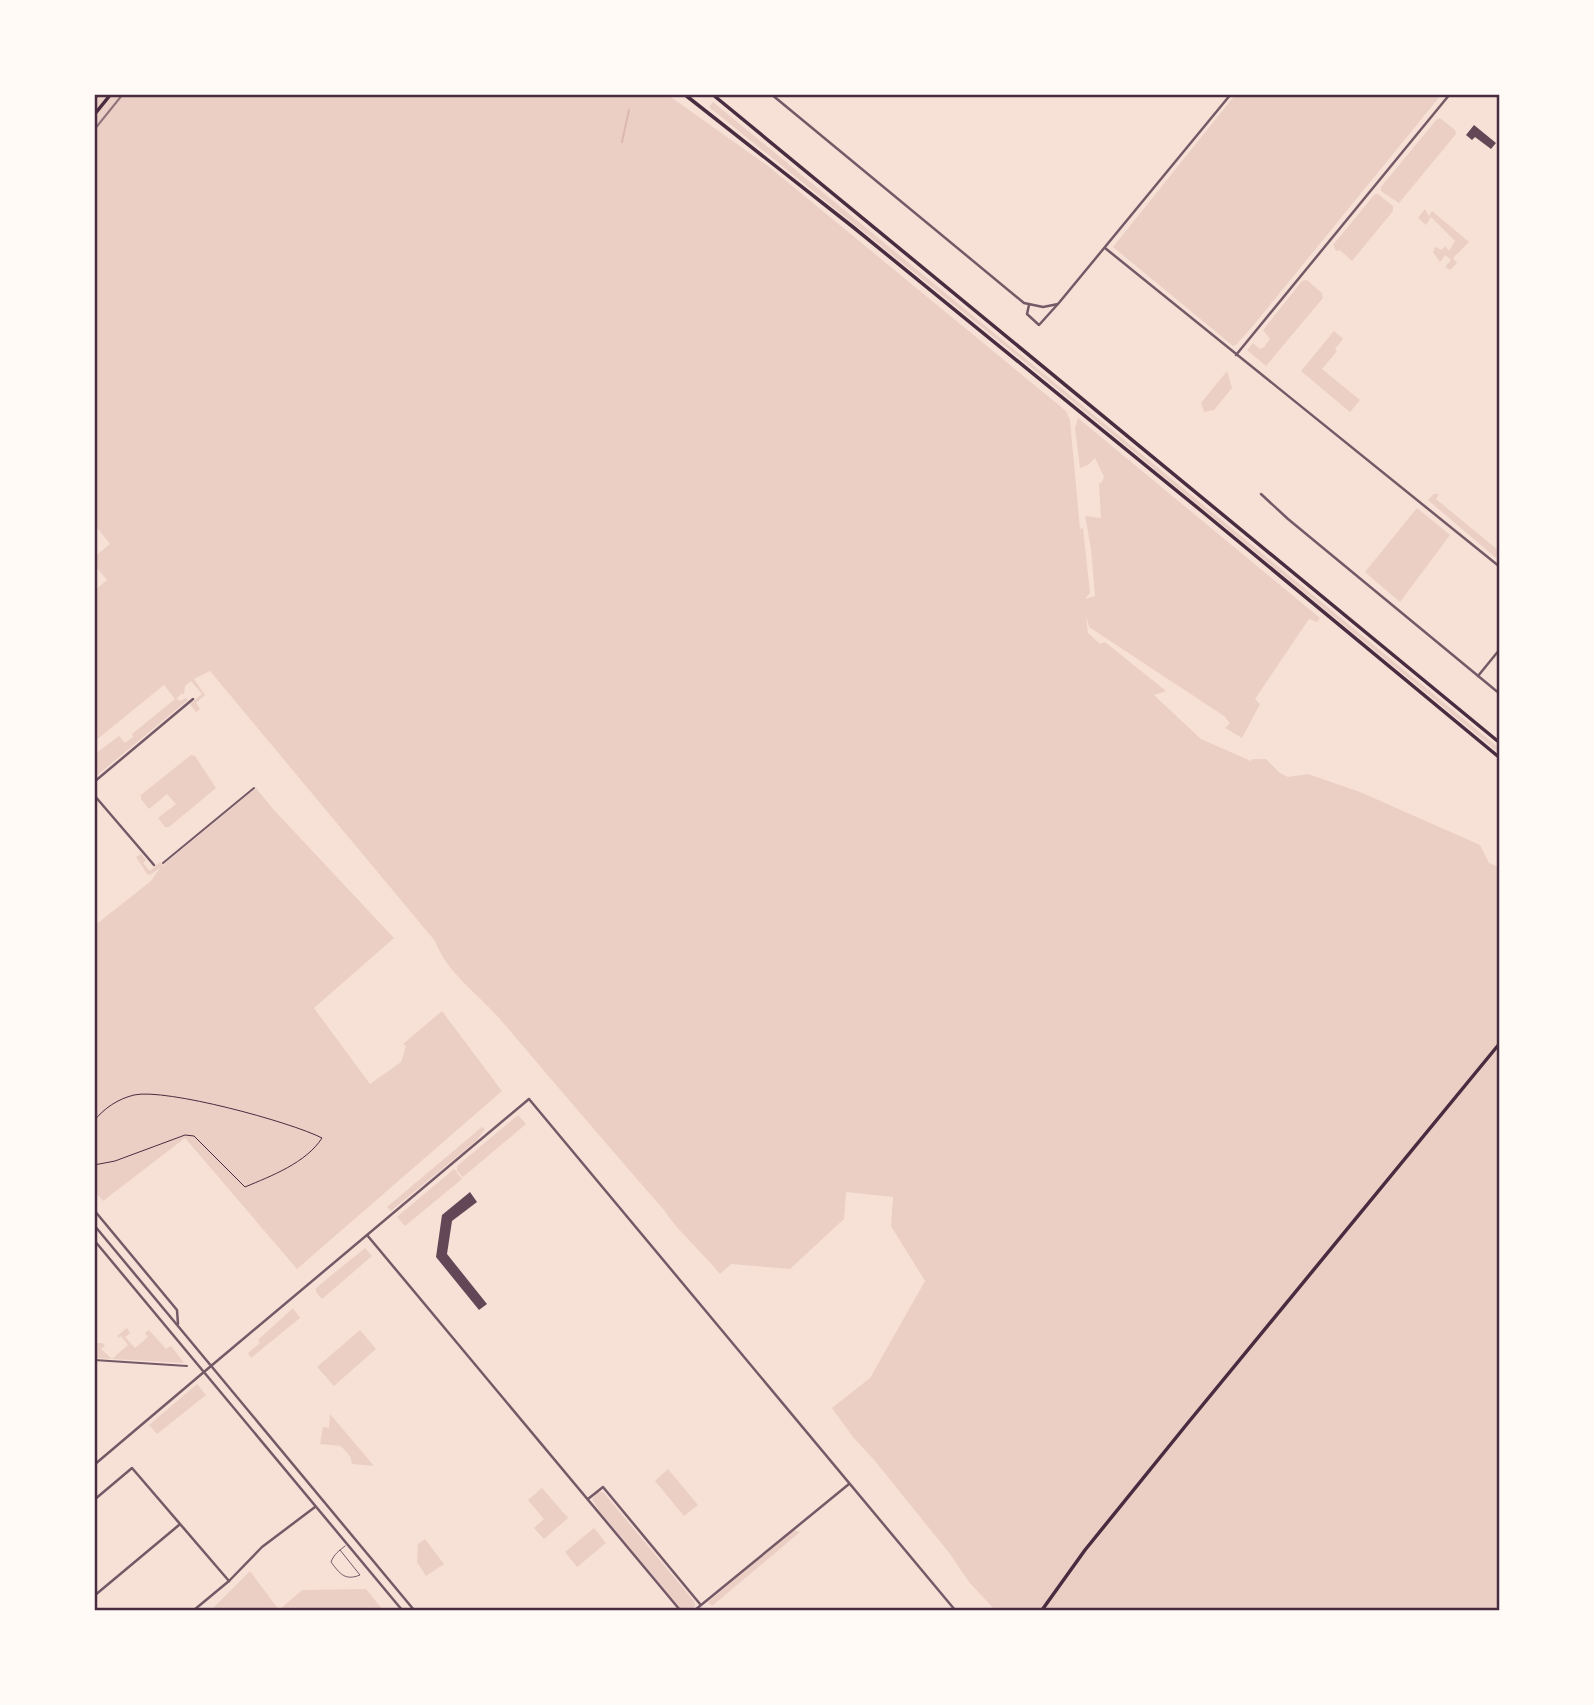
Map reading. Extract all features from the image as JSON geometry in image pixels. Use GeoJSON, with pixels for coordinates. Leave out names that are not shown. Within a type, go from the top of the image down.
{"type":"FeatureCollection","features":[{"type":"Feature","properties":{"kind":"main road"},"geometry":{"type":"LineString","coordinates":[[94,99],[99,94]]}},
{"type":"Feature","properties":{"kind":"main road"},"geometry":{"type":"LineString","coordinates":[[94,115],[111,94]]}},
{"type":"Feature","properties":{"kind":"main road"},"geometry":{"type":"LineString","coordinates":[[684,94],[853,227],[1500,758]]}},
{"type":"Feature","properties":{"kind":"main road"},"geometry":{"type":"LineString","coordinates":[[712,94],[764,140],[1500,743]]}},
{"type":"Feature","properties":{"kind":"main road"},"geometry":{"type":"LineString","coordinates":[[1042,1611],[1085,1550],[1500,1043]]}},
{"type":"Feature","properties":{"kind":"street"},"geometry":{"type":"LineString","coordinates":[[771,94],[1029,305],[1040,307],[1058,304]]}},
{"type":"Feature","properties":{"kind":"street"},"geometry":{"type":"LineString","coordinates":[[1029,305],[1027,314],[1039,325],[1231,94]]}},
{"type":"Feature","properties":{"kind":"street"},"geometry":{"type":"LineString","coordinates":[[1236,355],[1450,94]]}},
{"type":"Feature","properties":{"kind":"street"},"geometry":{"type":"LineString","coordinates":[[1105,248],[1500,567]]}},
{"type":"Feature","properties":{"kind":"street"},"geometry":{"type":"LineString","coordinates":[[1261,494],[1500,694]]}},
{"type":"Feature","properties":{"kind":"street"},"geometry":{"type":"LineString","coordinates":[[1478,676],[1500,649]]}},
{"type":"Feature","properties":{"kind":"street"},"geometry":{"type":"LineString","coordinates":[[94,782],[193,699]]}},
{"type":"Feature","properties":{"kind":"street"},"geometry":{"type":"LineString","coordinates":[[163,863],[254,788]]}},
{"type":"Feature","properties":{"kind":"street"},"geometry":{"type":"LineString","coordinates":[[94,795],[154,864]]}},
{"type":"Feature","properties":{"kind":"street"},"geometry":{"type":"LineString","coordinates":[[94,1465],[529,1099],[955,1611]]}},
{"type":"Feature","properties":{"kind":"street"},"geometry":{"type":"LineString","coordinates":[[94,1210],[177,1310],[177,1327]]}},
{"type":"Feature","properties":{"kind":"street"},"geometry":{"type":"LineString","coordinates":[[94,1225],[414,1611]]}},
{"type":"Feature","properties":{"kind":"street"},"geometry":{"type":"LineString","coordinates":[[367,1235],[680,1611]]}},
{"type":"Feature","properties":{"kind":"street"},"geometry":{"type":"LineString","coordinates":[[94,1240],[402,1611]]}},
{"type":"Feature","properties":{"kind":"street"},"geometry":{"type":"LineString","coordinates":[[94,1360],[187,1366]]}},
{"type":"Feature","properties":{"kind":"street"},"geometry":{"type":"LineString","coordinates":[[94,1500],[132,1468],[229,1581]]}},
{"type":"Feature","properties":{"kind":"street"},"geometry":{"type":"LineString","coordinates":[[695,1611],[849,1484]]}},
{"type":"Feature","properties":{"kind":"street"},"geometry":{"type":"LineString","coordinates":[[588,1499],[603,1487],[701,1605]]}},
{"type":"Feature","properties":{"kind":"street"},"geometry":{"type":"LineString","coordinates":[[194,1611],[229,1581],[262,1547],[315,1507]]}},
{"type":"Feature","properties":{"kind":"street"},"geometry":{"type":"LineString","coordinates":[[94,1597],[179,1525]]}},
{"type":"Feature","properties":{"kind":"street"},"geometry":{"type":"LineString","coordinates":[[347,1545],[355,1539]]}},
{"type":"Feature","properties":{"kind":"lane"},"geometry":{"type":"LineString","coordinates":[[340,1550],[360,1575],[352,1578],[339,1573],[331,1562],[334,1555],[340,1550],[347,1545]]}},
{"type":"Feature","properties":{"kind":"path"},"geometry":{"type":"LineString","coordinates":[[94,1121],[103,1108],[134,1095],[165,1096],[255,1115],[306,1130],[322,1138],[316,1148],[273,1176],[245,1187],[194,1136],[186,1135],[94,1166]]}},
{"type":"Feature","properties":{"kind":"shaded area"},"geometry":{"type":"Polygon","coordinates":[[[95,95],[668,95],[768,166],[1066,411],[1070,420],[1080,529],[1083,528],[1090,593],[1085,599],[1095,596],[1085,516],[1101,518],[1099,483],[1104,477],[1095,458],[1080,468],[1075,428],[1078,418],[1320,618],[1317,622],[1309,619],[1255,699],[1260,704],[1242,738],[1225,728],[1230,723],[1224,716],[1089,627],[1086,616],[1088,633],[1100,644],[1105,642],[1166,691],[1154,695],[1201,739],[1251,761],[1266,759],[1288,777],[1308,774],[1360,792],[1480,845],[1489,863],[1499,867],[1499,1610],[995,1610],[969,1582],[950,1554],[832,1408],[870,1378],[925,1281],[891,1226],[893,1197],[846,1192],[844,1219],[790,1269],[731,1264],[720,1274],[500,1019],[455,973],[440,953],[435,941],[210,671],[194,679],[205,695],[196,703],[200,709],[196,712],[190,704],[202,694],[191,681],[185,686],[184,695],[182,693],[176,699],[188,700],[95,777],[95,754],[119,736],[125,743],[133,737],[132,734],[175,699],[164,685],[95,741],[95,590],[107,580],[95,566],[94,557],[110,544],[94,524],[95,95]]]}},
{"type":"Feature","properties":{"kind":"shaded area"},"geometry":{"type":"Polygon","coordinates":[[[1235,95],[1439,95],[1252,327],[1233,346],[1113,247],[1235,95]]]}},
{"type":"Feature","properties":{"kind":"shaded area"},"geometry":{"type":"Polygon","coordinates":[[[713,102],[1499,748],[1499,753],[1011,351],[709,107],[713,102]]]}},
{"type":"Feature","properties":{"kind":"shaded area"},"geometry":{"type":"Polygon","coordinates":[[[1440,118],[1455,130],[1456,134],[1399,203],[1381,191],[1381,187],[1440,118]]]}},
{"type":"Feature","properties":{"kind":"shaded area"},"geometry":{"type":"Polygon","coordinates":[[[1375,194],[1393,206],[1393,211],[1352,261],[1340,250],[1336,251],[1333,245],[1375,194]]]}},
{"type":"Feature","properties":{"kind":"shaded area"},"geometry":{"type":"Polygon","coordinates":[[[1425,209],[1429,216],[1432,211],[1469,242],[1453,258],[1457,263],[1450,270],[1445,267],[1451,260],[1445,255],[1440,262],[1433,252],[1435,247],[1442,250],[1445,246],[1449,251],[1455,241],[1431,217],[1426,225],[1418,218],[1425,209]]]}},
{"type":"Feature","properties":{"kind":"shaded area"},"geometry":{"type":"Polygon","coordinates":[[[1307,280],[1322,293],[1323,298],[1266,366],[1247,350],[1253,343],[1260,349],[1264,347],[1270,339],[1263,330],[1302,281],[1307,280]]]}},
{"type":"Feature","properties":{"kind":"shaded area"},"geometry":{"type":"Polygon","coordinates":[[[1334,331],[1343,339],[1322,369],[1360,400],[1350,412],[1301,371],[1334,331]]]}},
{"type":"Feature","properties":{"kind":"shaded area"},"geometry":{"type":"Polygon","coordinates":[[[1227,371],[1232,388],[1214,410],[1204,412],[1201,403],[1227,371]]]}},
{"type":"Feature","properties":{"kind":"shaded area"},"geometry":{"type":"Polygon","coordinates":[[[1434,494],[1439,494],[1436,499],[1499,551],[1496,558],[1428,500],[1434,494]]]}},
{"type":"Feature","properties":{"kind":"shaded area"},"geometry":{"type":"Polygon","coordinates":[[[1417,508],[1450,535],[1400,602],[1365,572],[1417,508]]]}},
{"type":"Feature","properties":{"kind":"shaded area"},"geometry":{"type":"Polygon","coordinates":[[[191,755],[195,756],[216,788],[169,827],[165,827],[158,818],[176,804],[167,794],[149,809],[141,795],[191,755]]]}},
{"type":"Feature","properties":{"kind":"shaded area"},"geometry":{"type":"Polygon","coordinates":[[[256,788],[394,938],[314,1008],[370,1084],[401,1062],[406,1046],[403,1044],[442,1011],[502,1091],[297,1269],[185,1138],[103,1201],[94,1191],[94,926],[151,881],[160,868],[150,875],[147,874],[136,857],[141,854],[146,860],[143,863],[150,871],[160,862],[163,865],[256,788]]]}},
{"type":"Feature","properties":{"kind":"shaded area"},"geometry":{"type":"Polygon","coordinates":[[[518,1115],[526,1124],[463,1177],[457,1171],[457,1166],[518,1115]]]}},
{"type":"Feature","properties":{"kind":"shaded area"},"geometry":{"type":"Polygon","coordinates":[[[482,1127],[485,1129],[476,1141],[391,1211],[387,1207],[482,1127]]]}},
{"type":"Feature","properties":{"kind":"shaded area"},"geometry":{"type":"Polygon","coordinates":[[[454,1169],[462,1179],[405,1226],[397,1217],[454,1169]]]}},
{"type":"Feature","properties":{"kind":"shaded area"},"geometry":{"type":"Polygon","coordinates":[[[365,1248],[372,1256],[322,1299],[316,1288],[365,1248]]]}},
{"type":"Feature","properties":{"kind":"shaded area"},"geometry":{"type":"Polygon","coordinates":[[[293,1308],[300,1318],[251,1358],[248,1353],[260,1343],[258,1340],[293,1308]]]}},
{"type":"Feature","properties":{"kind":"shaded area"},"geometry":{"type":"Polygon","coordinates":[[[127,1328],[130,1333],[125,1337],[135,1348],[148,1337],[145,1333],[149,1330],[166,1349],[171,1346],[184,1363],[112,1359],[128,1345],[121,1336],[117,1336],[127,1328]]]}},
{"type":"Feature","properties":{"kind":"shaded area"},"geometry":{"type":"Polygon","coordinates":[[[360,1330],[376,1349],[334,1386],[317,1367],[360,1330]]]}},
{"type":"Feature","properties":{"kind":"shaded area"},"geometry":{"type":"Polygon","coordinates":[[[95,1343],[103,1343],[105,1346],[101,1349],[112,1359],[95,1358],[95,1343]]]}},
{"type":"Feature","properties":{"kind":"shaded area"},"geometry":{"type":"Polygon","coordinates":[[[197,1384],[206,1395],[157,1434],[149,1425],[197,1384]]]}},
{"type":"Feature","properties":{"kind":"shaded area"},"geometry":{"type":"Polygon","coordinates":[[[330,1414],[374,1466],[352,1464],[350,1456],[341,1446],[320,1444],[323,1427],[329,1428],[330,1414]]]}},
{"type":"Feature","properties":{"kind":"shaded area"},"geometry":{"type":"Polygon","coordinates":[[[668,1469],[698,1505],[684,1516],[655,1481],[668,1469]]]}},
{"type":"Feature","properties":{"kind":"shaded area"},"geometry":{"type":"Polygon","coordinates":[[[542,1488],[568,1518],[544,1539],[534,1528],[544,1519],[528,1500],[542,1488]]]}},
{"type":"Feature","properties":{"kind":"shaded area"},"geometry":{"type":"Polygon","coordinates":[[[598,1492],[603,1492],[694,1601],[692,1610],[682,1610],[598,1509],[592,1499],[598,1492]]]}},
{"type":"Feature","properties":{"kind":"shaded area"},"geometry":{"type":"Polygon","coordinates":[[[594,1528],[606,1543],[577,1567],[565,1552],[594,1528]]]}},
{"type":"Feature","properties":{"kind":"shaded area"},"geometry":{"type":"Polygon","coordinates":[[[794,1530],[800,1532],[712,1606],[708,1602],[794,1530]]]}},
{"type":"Feature","properties":{"kind":"shaded area"},"geometry":{"type":"Polygon","coordinates":[[[425,1539],[444,1564],[426,1576],[417,1562],[418,1544],[425,1539]]]}},
{"type":"Feature","properties":{"kind":"shaded area"},"geometry":{"type":"Polygon","coordinates":[[[250,1571],[279,1610],[211,1610],[250,1571]]]}},
{"type":"Feature","properties":{"kind":"shaded area"},"geometry":{"type":"Polygon","coordinates":[[[366,1589],[383,1610],[279,1610],[302,1590],[366,1589]]]}},
{"type":"Feature","properties":{"kind":"building"},"geometry":{"type":"Polygon","coordinates":[[[1474,125],[1496,143],[1491,149],[1475,137],[1472,140],[1466,135],[1474,125]]]}},
{"type":"Feature","properties":{"kind":"building"},"geometry":{"type":"Polygon","coordinates":[[[470,1192],[477,1202],[452,1221],[447,1254],[487,1304],[479,1310],[436,1257],[442,1215],[470,1192]]]}},
{"type":"Feature","properties":{"kind":"waterway"},"geometry":{"type":"LineString","coordinates":[[622,142],[629,110]]}},
{"type":"Feature","properties":{"kind":"tram line"},"geometry":{"type":"LineString","coordinates":[[94,130],[123,94]]}}]}
